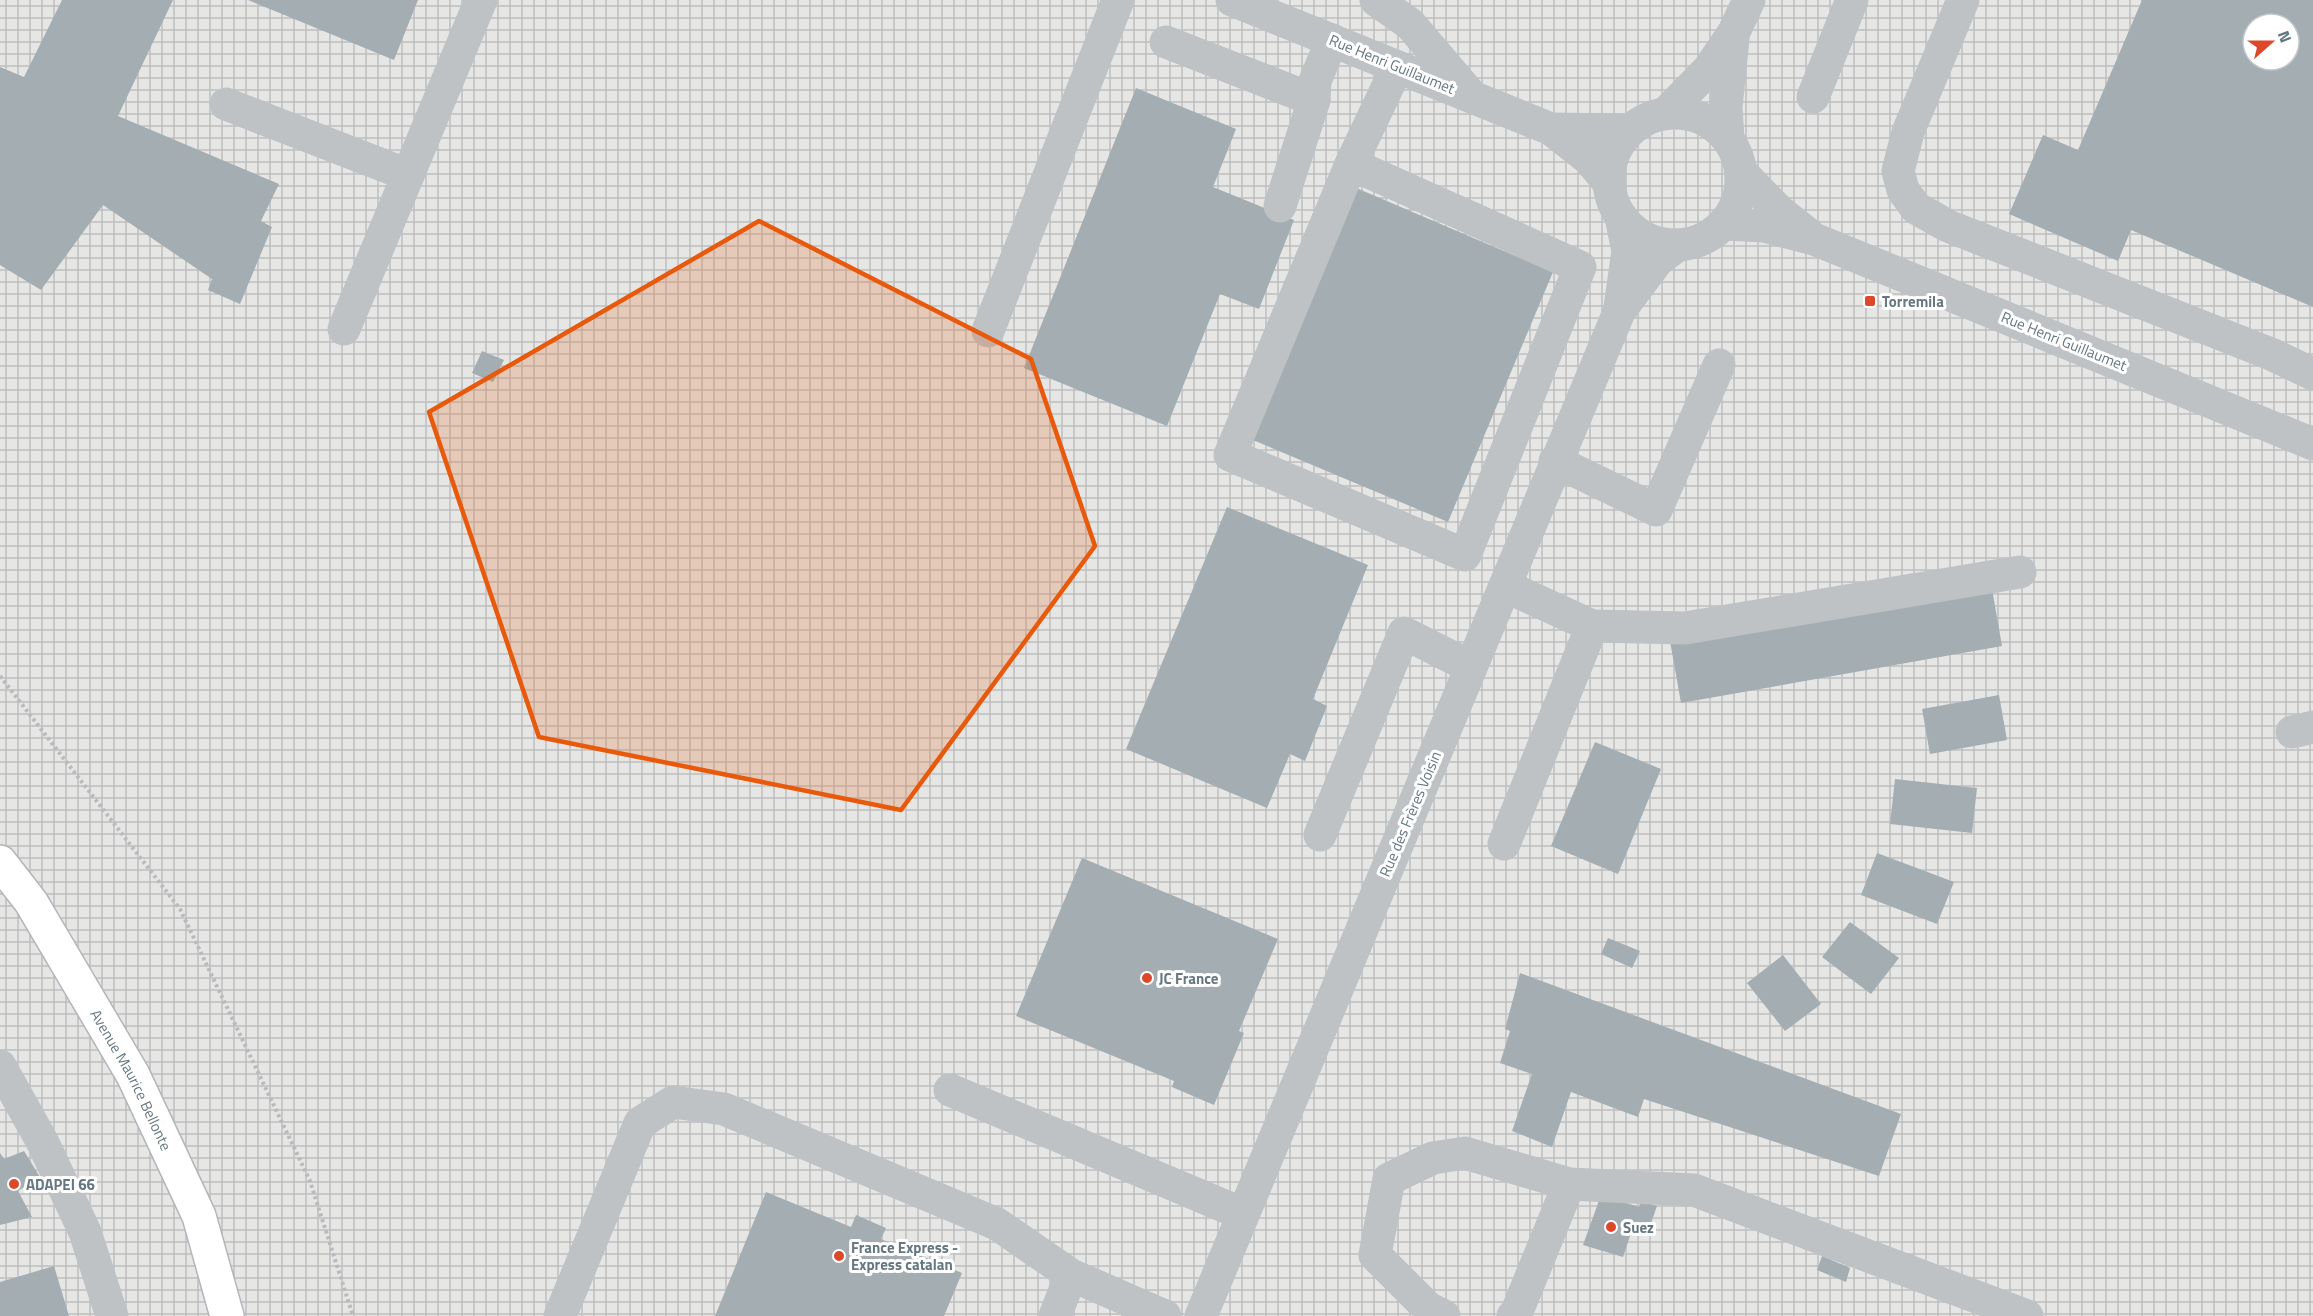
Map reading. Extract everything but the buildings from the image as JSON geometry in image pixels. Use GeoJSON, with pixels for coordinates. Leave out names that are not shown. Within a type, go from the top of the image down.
{"type":"FeatureCollection","features":[{"type":"Feature","properties":{"kind":"main road","name":"Avenue Maurice Bellonte"},"geometry":{"type":"LineString","coordinates":[[0,862],[31,902],[133,1075],[199,1216],[227,1316]]}},
{"type":"Feature","properties":{"kind":"street"},"geometry":{"type":"LineString","coordinates":[[344,328],[482,0]]}},
{"type":"Feature","properties":{"kind":"street"},"geometry":{"type":"LineString","coordinates":[[988,331],[1118,0]]}},
{"type":"Feature","properties":{"kind":"street","name":"Rue Henri Guillaumet"},"geometry":{"type":"LineString","coordinates":[[1232,0],[1551,129],[1588,159],[1609,183]]}},
{"type":"Feature","properties":{"kind":"street"},"geometry":{"type":"LineString","coordinates":[[1376,0],[1410,24],[1473,98]]}},
{"type":"Feature","properties":{"kind":"street"},"geometry":{"type":"LineString","coordinates":[[1666,113],[1709,69],[1734,32],[1749,0]]}},
{"type":"Feature","properties":{"kind":"street"},"geometry":{"type":"LineString","coordinates":[[1812,97],[1852,0]]}},
{"type":"Feature","properties":{"kind":"street"},"geometry":{"type":"LineString","coordinates":[[1963,0],[1908,132],[1898,171],[1903,190],[1916,208],[1948,225],[2271,354],[2313,374]]}},
{"type":"Feature","properties":{"kind":"street"},"geometry":{"type":"LineString","coordinates":[[1728,139],[1726,107],[1734,32]]}},
{"type":"Feature","properties":{"kind":"street"},"geometry":{"type":"LineString","coordinates":[[1280,206],[1314,100],[1315,81],[1332,40]]}},
{"type":"Feature","properties":{"kind":"street"},"geometry":{"type":"LineString","coordinates":[[1166,42],[1314,100]]}},
{"type":"Feature","properties":{"kind":"street"},"geometry":{"type":"LineString","coordinates":[[1351,164],[1580,267],[1465,555],[1230,455],[1351,164],[1397,67]]}},
{"type":"Feature","properties":{"kind":"street"},"geometry":{"type":"LineString","coordinates":[[226,104],[408,175]]}},
{"type":"Feature","properties":{"kind":"street"},"geometry":{"type":"LineString","coordinates":[[1666,113],[1683,113],[1701,117],[1716,126],[1728,139],[1737,154],[1741,172],[1740,190],[1734,208],[1724,224],[1711,235],[1695,242],[1678,245],[1656,243],[1637,233],[1622,217],[1613,201],[1609,183],[1610,164],[1618,145],[1629,130],[1646,119],[1666,113]]}},
{"type":"Feature","properties":{"kind":"street","name":"Rue Henri Guillaumet"},"geometry":{"type":"LineString","coordinates":[[1551,129],[1629,130]]}},
{"type":"Feature","properties":{"kind":"street","name":"Rue Henri Guillaumet"},"geometry":{"type":"LineString","coordinates":[[1741,172],[1779,211],[1814,238]]}},
{"type":"Feature","properties":{"kind":"street","name":"Rue des Frères Voisin"},"geometry":{"type":"LineString","coordinates":[[1619,312],[1628,251],[1622,217]]}},
{"type":"Feature","properties":{"kind":"street","name":"Rue Henri Guillaumet"},"geometry":{"type":"LineString","coordinates":[[1724,224],[1764,226],[1814,238],[2313,444]]}},
{"type":"Feature","properties":{"kind":"street","name":"Rue des Frères Voisin"},"geometry":{"type":"LineString","coordinates":[[1201,1316],[1555,461],[1619,312],[1657,261],[1678,245]]}},
{"type":"Feature","properties":{"kind":"street"},"geometry":{"type":"LineString","coordinates":[[1555,461],[1656,510],[1719,365]]}},
{"type":"Feature","properties":{"kind":"street"},"geometry":{"type":"LineString","coordinates":[[1505,586],[1592,626],[1685,628],[2020,572]]}},
{"type":"Feature","properties":{"kind":"street"},"geometry":{"type":"LineString","coordinates":[[1504,843],[1592,626]]}},
{"type":"Feature","properties":{"kind":"street"},"geometry":{"type":"LineString","coordinates":[[1320,835],[1404,633],[1471,667]]}},
{"type":"Feature","properties":{"kind":"street"},"geometry":{"type":"LineString","coordinates":[[0,1066],[43,1143],[85,1232],[112,1316]]}},
{"type":"Feature","properties":{"kind":"street"},"geometry":{"type":"LineString","coordinates":[[950,1090],[1244,1214]]}},
{"type":"Feature","properties":{"kind":"street"},"geometry":{"type":"LineString","coordinates":[[560,1316],[640,1124],[673,1102],[724,1109],[997,1224],[1071,1275],[1165,1316]]}},
{"type":"Feature","properties":{"kind":"street"},"geometry":{"type":"LineString","coordinates":[[1444,1316],[1428,1308],[1375,1255],[1389,1179],[1432,1158],[1466,1153],[1569,1184],[1694,1190],[2027,1316]]}},
{"type":"Feature","properties":{"kind":"street"},"geometry":{"type":"LineString","coordinates":[[1513,1316],[1516,1314],[1569,1184]]}},
{"type":"Feature","properties":{"kind":"street"},"geometry":{"type":"LineString","coordinates":[[1055,1316],[1071,1275]]}},
{"type":"Feature","properties":{"kind":"path"},"geometry":{"type":"LineString","coordinates":[[0,676],[180,909],[310,1181],[353,1316]]}},
{"type":"Feature","properties":{"kind":"highlighted area"},"geometry":{"type":"Polygon","coordinates":[[[759,221],[1031,359],[1095,546],[901,810],[539,737],[429,412],[759,221]]]}},
{"type":"Feature","properties":{"kind":"shaded area","name":"Torremila"},"geometry":{"type":"Polygon","coordinates":[[[0,0],[2313,0],[2313,1316],[0,1316],[0,0]]]}},
{"type":"Feature","properties":{"kind":"place","name":"Torremila"},"geometry":{"type":"Point","coordinates":[1870,301]}},
{"type":"Feature","properties":{"kind":"place","name":"JC France"},"geometry":{"type":"Point","coordinates":[1147,978]}},
{"type":"Feature","properties":{"kind":"place","name":"ADAPEI 66"},"geometry":{"type":"Point","coordinates":[14,1184]}},
{"type":"Feature","properties":{"kind":"place","name":"Suez"},"geometry":{"type":"Point","coordinates":[1611,1227]}},
{"type":"Feature","properties":{"kind":"place","name":"France Express - Express catalan"},"geometry":{"type":"Point","coordinates":[839,1256]}}]}
